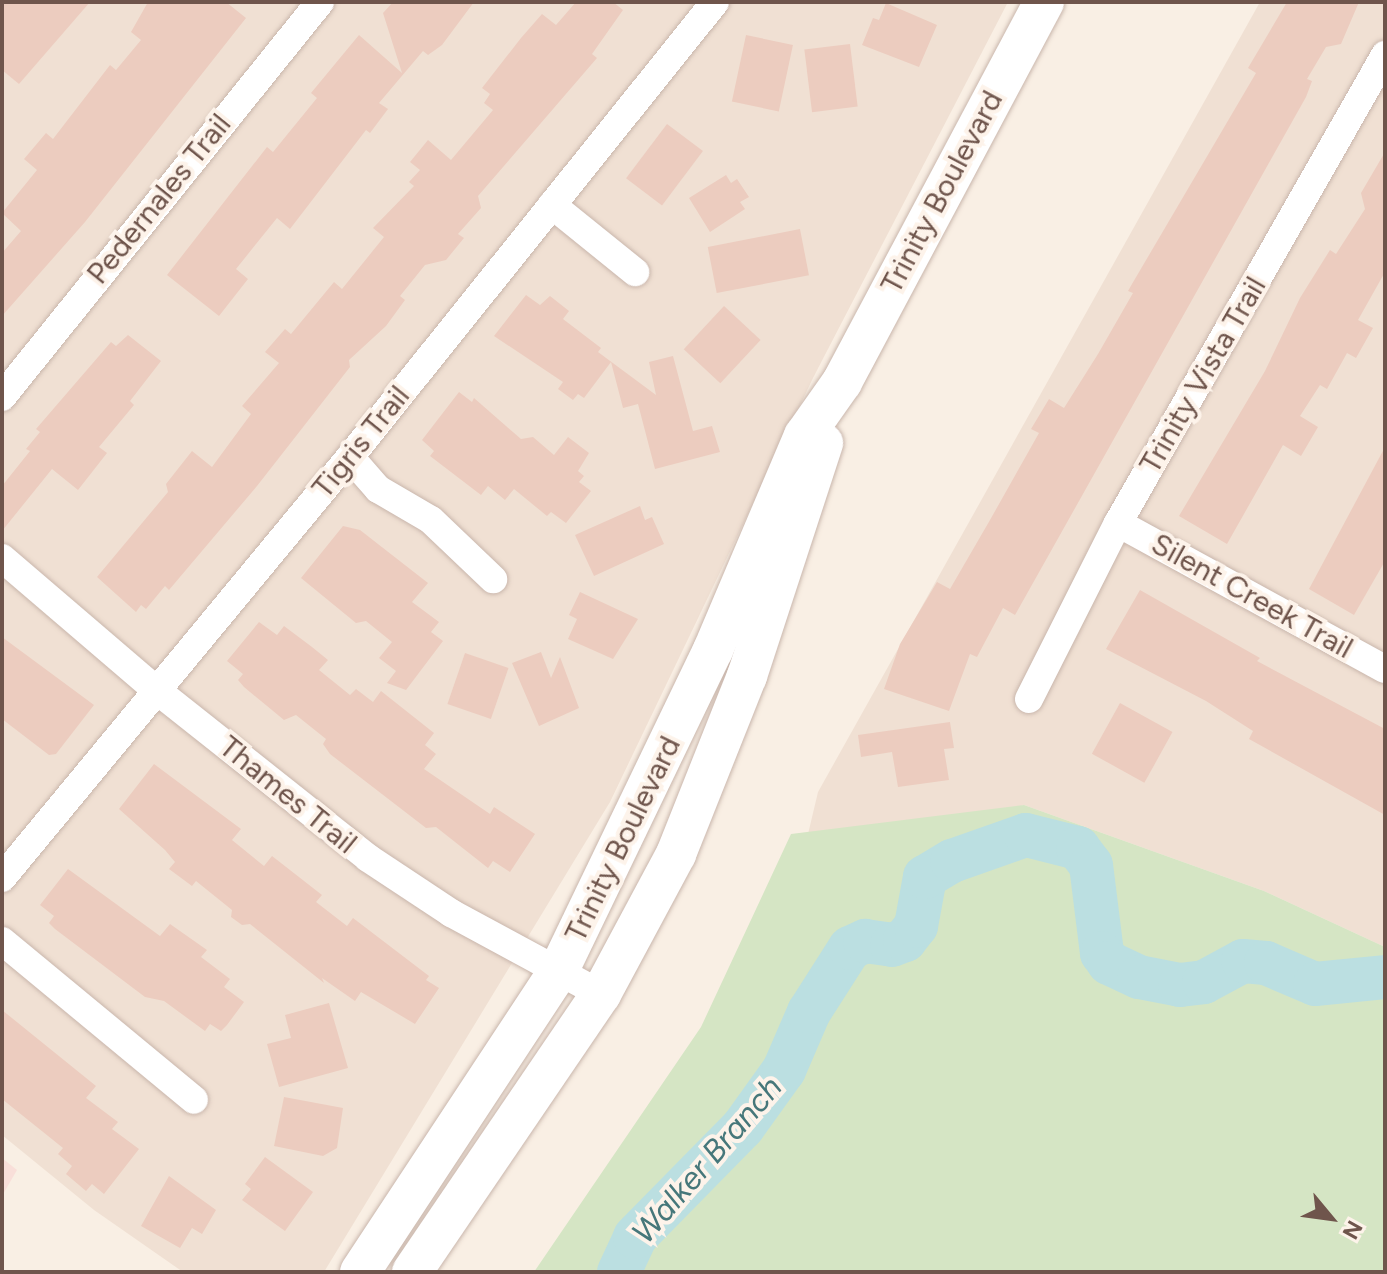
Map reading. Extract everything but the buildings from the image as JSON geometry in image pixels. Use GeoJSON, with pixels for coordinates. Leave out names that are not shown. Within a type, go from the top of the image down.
{"type":"FeatureCollection","features":[{"type":"Feature","properties":{"kind":"main road","name":"Trinity Boulevard"},"geometry":{"type":"LineString","coordinates":[[360,1272],[558,972],[681,719],[804,436],[842,382],[1044,2]]}},
{"type":"Feature","properties":{"kind":"main road","name":"Trinity Boulevard"},"geometry":{"type":"LineString","coordinates":[[412,1272],[601,994],[676,854],[742,691],[842,382]]}},
{"type":"Feature","properties":{"kind":"street","name":"Pedernales Trail"},"geometry":{"type":"LineString","coordinates":[[2,397],[320,2]]}},
{"type":"Feature","properties":{"kind":"street","name":"Tigris Trail"},"geometry":{"type":"LineString","coordinates":[[2,878],[155,689],[350,457],[715,2]]}},
{"type":"Feature","properties":{"kind":"street","name":"Trinity Vista Trail"},"geometry":{"type":"LineString","coordinates":[[1029,699],[1118,523],[1385,55]]}},
{"type":"Feature","properties":{"kind":"street"},"geometry":{"type":"LineString","coordinates":[[552,205],[635,272]]}},
{"type":"Feature","properties":{"kind":"street"},"geometry":{"type":"LineString","coordinates":[[350,457],[378,489],[431,520],[493,579]]}},
{"type":"Feature","properties":{"kind":"street","name":"Silent Creek Trail"},"geometry":{"type":"LineString","coordinates":[[1118,523],[1385,669]]}},
{"type":"Feature","properties":{"kind":"street","name":"Thames Trail"},"geometry":{"type":"LineString","coordinates":[[2,558],[155,689],[368,858],[451,913],[601,994]]}},
{"type":"Feature","properties":{"kind":"street"},"geometry":{"type":"LineString","coordinates":[[2,941],[194,1100]]}},
{"type":"Feature","properties":{"kind":"shaded area"},"geometry":{"type":"Polygon","coordinates":[[[2,2],[1008,2],[813,378],[610,802],[324,1272],[183,1272],[94,1210],[2,1135],[2,2]]]}},
{"type":"Feature","properties":{"kind":"shaded area"},"geometry":{"type":"Polygon","coordinates":[[[1260,2],[1385,2],[1385,947],[1264,891],[1024,805],[799,872],[818,792],[1260,2]]]}},
{"type":"Feature","properties":{"kind":"shaded area"},"geometry":{"type":"Polygon","coordinates":[[[2,1158],[17,1170],[2,1196],[2,1158]]]}},
{"type":"Feature","properties":{"kind":"green space"},"geometry":{"type":"Polygon","coordinates":[[[1024,805],[1264,891],[1385,947],[1385,1272],[534,1272],[701,1027],[791,834],[1024,805]]]}},
{"type":"Feature","properties":{"kind":"waterway","name":"Walker Branch"},"geometry":{"type":"LineString","coordinates":[[619,1272],[635,1237],[743,1127],[784,1070],[809,1012],[850,948],[865,941],[892,945],[905,940],[916,926],[925,877],[952,861],[1026,835],[1078,848],[1091,865],[1102,953],[1109,963],[1139,977],[1180,985],[1204,982],[1243,961],[1266,963],[1315,984],[1385,977]]}}]}
